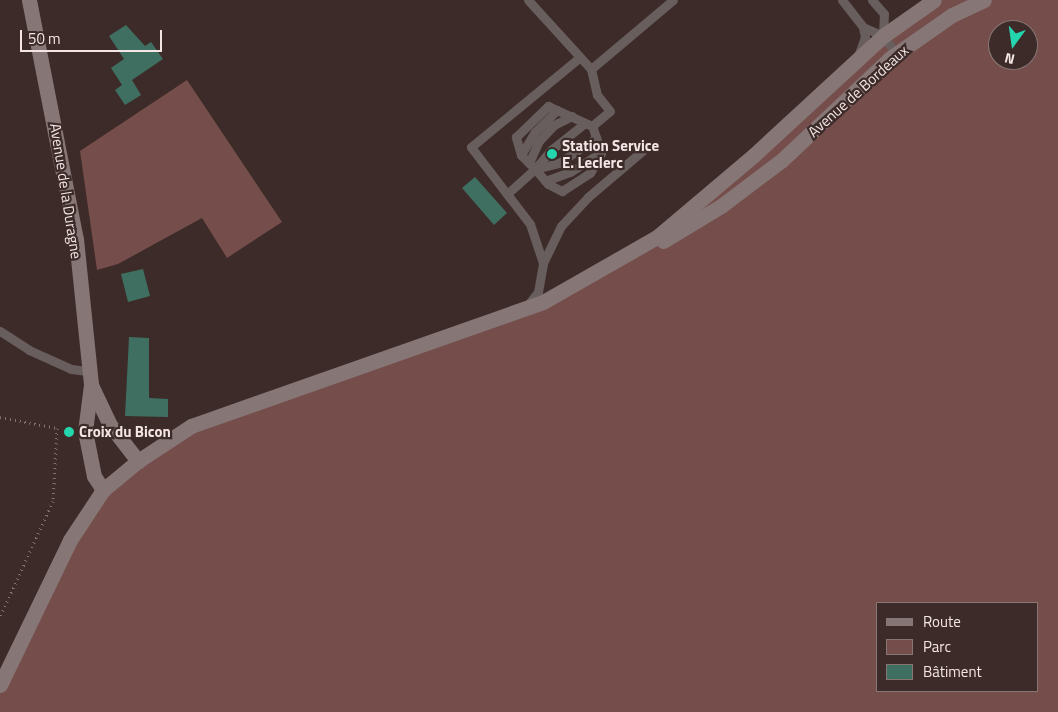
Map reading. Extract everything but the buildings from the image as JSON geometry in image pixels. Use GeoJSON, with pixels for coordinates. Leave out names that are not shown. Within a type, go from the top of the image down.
{"type":"FeatureCollection","features":[{"type":"Feature","properties":{"kind":"main road","name":"Avenue de la Duragne"},"geometry":{"type":"LineString","coordinates":[[29,0],[76,238],[90,378],[85,431],[94,476],[103,490]]}},
{"type":"Feature","properties":{"kind":"main road","name":"Avenue de Bordeaux"},"geometry":{"type":"LineString","coordinates":[[552,296],[657,236],[754,156],[857,58],[887,42],[934,0]]}},
{"type":"Feature","properties":{"kind":"main road","name":"Avenue de Bordeaux"},"geometry":{"type":"LineString","coordinates":[[552,296],[615,270],[739,193],[782,160],[908,45],[952,15],[984,0]]}},
{"type":"Feature","properties":{"kind":"main road"},"geometry":{"type":"LineString","coordinates":[[0,685],[57,565],[103,490],[138,461],[191,426],[526,308],[552,296]]}},
{"type":"Feature","properties":{"kind":"main road","name":"Avenue de la Duragne"},"geometry":{"type":"LineString","coordinates":[[90,378],[110,425],[138,461]]}},
{"type":"Feature","properties":{"kind":"lane"},"geometry":{"type":"LineString","coordinates":[[507,194],[532,166],[551,150],[610,111],[597,95],[591,69],[528,0]]}},
{"type":"Feature","properties":{"kind":"lane"},"geometry":{"type":"LineString","coordinates":[[591,69],[673,0]]}},
{"type":"Feature","properties":{"kind":"lane"},"geometry":{"type":"LineString","coordinates":[[842,0],[863,27],[887,42],[908,45]]}},
{"type":"Feature","properties":{"kind":"lane"},"geometry":{"type":"LineString","coordinates":[[872,0],[884,14],[887,42]]}},
{"type":"Feature","properties":{"kind":"lane"},"geometry":{"type":"LineString","coordinates":[[857,58],[865,37],[863,27]]}},
{"type":"Feature","properties":{"kind":"lane"},"geometry":{"type":"LineString","coordinates":[[739,193],[887,42]]}},
{"type":"Feature","properties":{"kind":"lane"},"geometry":{"type":"LineString","coordinates":[[543,263],[530,224],[471,147],[580,57]]}},
{"type":"Feature","properties":{"kind":"lane"},"geometry":{"type":"LineString","coordinates":[[548,106],[572,116],[588,125],[596,138],[600,153],[590,173],[562,191],[545,181],[521,155],[516,137],[548,106]]}},
{"type":"Feature","properties":{"kind":"lane"},"geometry":{"type":"LineString","coordinates":[[521,155],[534,132],[557,110]]}},
{"type":"Feature","properties":{"kind":"lane"},"geometry":{"type":"LineString","coordinates":[[532,166],[539,141],[554,125],[572,116]]}},
{"type":"Feature","properties":{"kind":"lane"},"geometry":{"type":"LineString","coordinates":[[532,166],[559,162],[596,138]]}},
{"type":"Feature","properties":{"kind":"lane"},"geometry":{"type":"LineString","coordinates":[[526,308],[538,292],[543,263],[561,226],[588,197],[642,151]]}},
{"type":"Feature","properties":{"kind":"lane"},"geometry":{"type":"LineString","coordinates":[[545,181],[570,172],[600,153]]}},
{"type":"Feature","properties":{"kind":"lane"},"geometry":{"type":"LineString","coordinates":[[0,331],[30,350],[90,378]]}},
{"type":"Feature","properties":{"kind":"path"},"geometry":{"type":"LineString","coordinates":[[0,417],[57,428],[52,501],[0,617]]}},
{"type":"Feature","properties":{"kind":"green space"},"geometry":{"type":"Polygon","coordinates":[[[934,0],[1058,0],[1058,712],[0,712],[0,685],[91,508],[191,426],[543,302],[657,237],[934,0]]]}},
{"type":"Feature","properties":{"kind":"green space"},"geometry":{"type":"Polygon","coordinates":[[[187,80],[282,222],[227,258],[202,218],[118,264],[97,270],[80,151],[187,80]]]}},
{"type":"Feature","properties":{"kind":"place","name":"Station Service E. Leclerc"},"geometry":{"type":"Point","coordinates":[552,154]}},
{"type":"Feature","properties":{"kind":"place","name":"Croix du Bicon"},"geometry":{"type":"Point","coordinates":[69,432]}}]}
